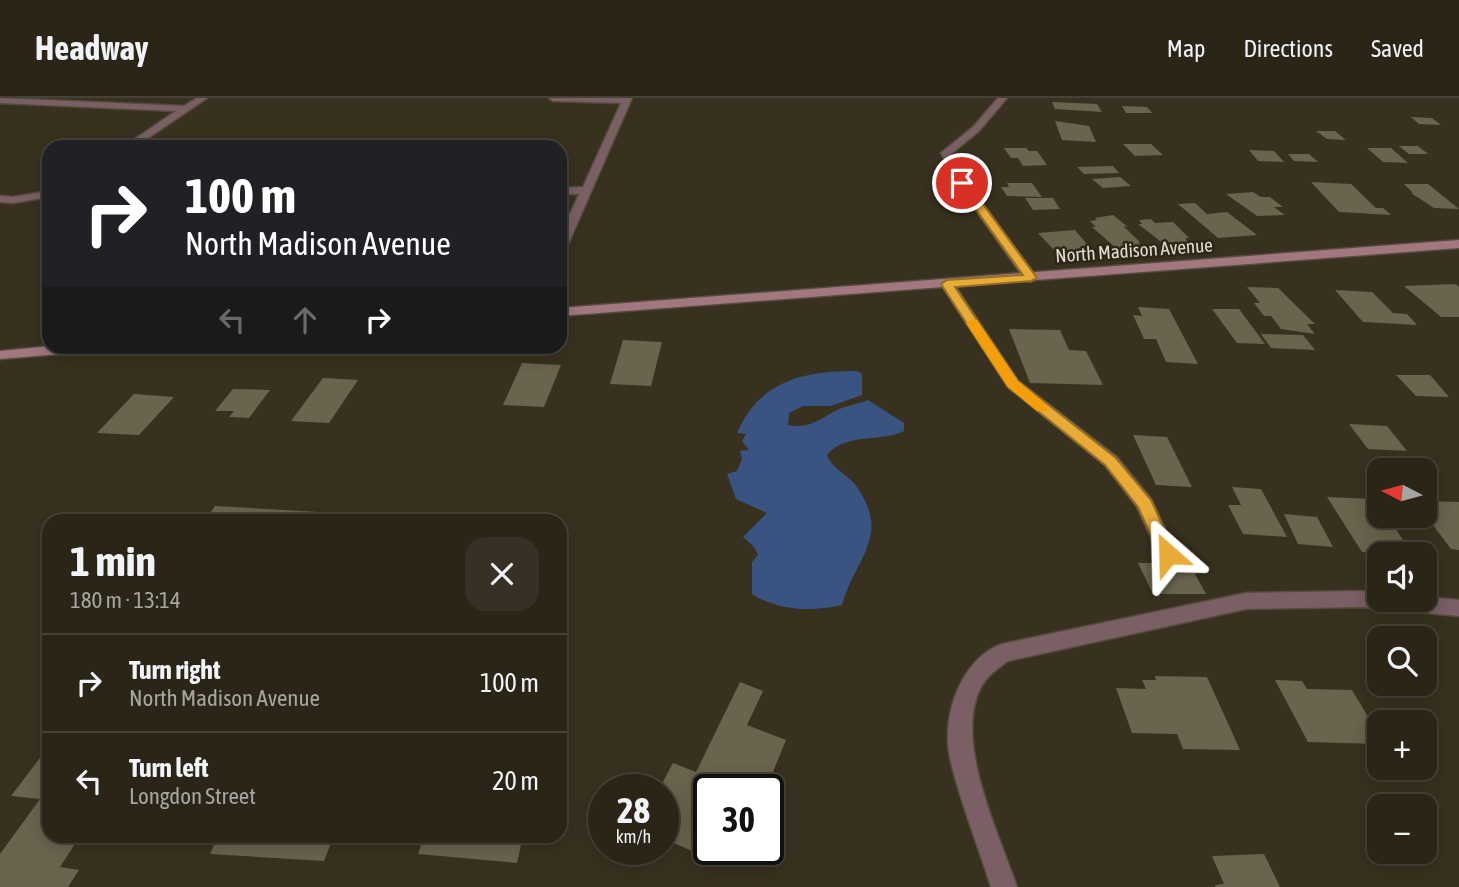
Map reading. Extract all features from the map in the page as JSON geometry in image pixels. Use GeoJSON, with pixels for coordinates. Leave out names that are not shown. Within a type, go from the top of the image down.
{"type":"FeatureCollection","features":[{"type":"Feature","properties":{"kind":"main road","name":"North Madison Avenue"},"geometry":{"type":"LineString","coordinates":[[567,311],[1456,247]]}},
{"type":"Feature","properties":{"kind":"main road"},"geometry":{"type":"LineString","coordinates":[[0,355],[42,352]]}},
{"type":"Feature","properties":{"kind":"street"},"geometry":{"type":"LineString","coordinates":[[139,140],[203,98]]}},
{"type":"Feature","properties":{"kind":"street"},"geometry":{"type":"LineString","coordinates":[[553,98],[627,99],[567,233]]}},
{"type":"Feature","properties":{"kind":"street"},"geometry":{"type":"LineString","coordinates":[[1003,98],[976,129],[946,153],[962,183],[1031,278]]}},
{"type":"Feature","properties":{"kind":"street"},"geometry":{"type":"LineString","coordinates":[[0,100],[186,109]]}},
{"type":"Feature","properties":{"kind":"street"},"geometry":{"type":"LineString","coordinates":[[567,191],[586,190]]}},
{"type":"Feature","properties":{"kind":"street"},"geometry":{"type":"LineString","coordinates":[[0,199],[13,200],[42,195]]}},
{"type":"Feature","properties":{"kind":"street"},"geometry":{"type":"LineString","coordinates":[[947,284],[1013,384],[1111,461],[1145,504],[1168,554]]}},
{"type":"Feature","properties":{"kind":"street"},"geometry":{"type":"LineString","coordinates":[[1004,887],[961,756],[961,717],[971,684],[984,667],[1002,653],[1245,601],[1361,600],[1459,608]]}},
{"type":"Feature","properties":{"kind":"water"},"geometry":{"type":"Polygon","coordinates":[[[857,371],[862,374],[862,395],[831,406],[803,406],[789,413],[788,425],[807,425],[839,409],[868,400],[904,423],[904,431],[884,437],[853,440],[827,455],[832,464],[854,483],[867,504],[871,520],[868,546],[842,605],[796,609],[762,600],[752,594],[752,562],[758,555],[743,537],[767,513],[736,499],[727,474],[737,471],[742,459],[740,451],[749,450],[742,441],[746,434],[737,433],[758,401],[786,382],[819,373],[857,371]]]}},
{"type":"Feature","properties":{"kind":"building"},"geometry":{"type":"Polygon","coordinates":[[[1052,102],[1097,104],[1102,112],[1055,109],[1052,102]]]}},
{"type":"Feature","properties":{"kind":"building"},"geometry":{"type":"Polygon","coordinates":[[[1122,106],[1147,107],[1152,113],[1126,113],[1122,106]]]}},
{"type":"Feature","properties":{"kind":"building"},"geometry":{"type":"Polygon","coordinates":[[[1411,117],[1432,118],[1441,125],[1419,124],[1411,117]]]}},
{"type":"Feature","properties":{"kind":"building"},"geometry":{"type":"Polygon","coordinates":[[[1055,121],[1089,126],[1096,142],[1062,140],[1055,121]]]}},
{"type":"Feature","properties":{"kind":"building"},"geometry":{"type":"Polygon","coordinates":[[[1316,131],[1335,131],[1346,140],[1327,139],[1316,131]]]}},
{"type":"Feature","properties":{"kind":"building"},"geometry":{"type":"Polygon","coordinates":[[[1123,144],[1151,144],[1163,155],[1135,156],[1123,144]]]}},
{"type":"Feature","properties":{"kind":"building"},"geometry":{"type":"Polygon","coordinates":[[[1399,146],[1418,146],[1428,154],[1409,154],[1399,146]]]}},
{"type":"Feature","properties":{"kind":"building"},"geometry":{"type":"Polygon","coordinates":[[[1004,148],[1037,151],[1047,165],[1023,166],[1018,158],[1011,158],[1004,148]]]}},
{"type":"Feature","properties":{"kind":"building"},"geometry":{"type":"Polygon","coordinates":[[[1367,148],[1391,148],[1408,163],[1383,162],[1367,148]]]}},
{"type":"Feature","properties":{"kind":"building"},"geometry":{"type":"Polygon","coordinates":[[[1249,150],[1274,151],[1284,162],[1258,161],[1249,150]]]}},
{"type":"Feature","properties":{"kind":"building"},"geometry":{"type":"Polygon","coordinates":[[[1288,154],[1309,154],[1318,162],[1294,161],[1288,154]]]}},
{"type":"Feature","properties":{"kind":"building"},"geometry":{"type":"Polygon","coordinates":[[[1113,166],[1119,173],[1084,174],[1077,167],[1113,166]]]}},
{"type":"Feature","properties":{"kind":"building"},"geometry":{"type":"Polygon","coordinates":[[[1120,177],[1131,186],[1103,188],[1092,179],[1120,177]]]}},
{"type":"Feature","properties":{"kind":"building"},"geometry":{"type":"Polygon","coordinates":[[[1311,182],[1351,184],[1376,208],[1383,208],[1391,215],[1339,212],[1311,182]]]}},
{"type":"Feature","properties":{"kind":"building"},"geometry":{"type":"Polygon","coordinates":[[[1007,183],[1032,183],[1042,197],[1007,196],[1001,187],[1009,187],[1007,183]]]}},
{"type":"Feature","properties":{"kind":"building"},"geometry":{"type":"Polygon","coordinates":[[[1404,184],[1428,184],[1459,209],[1434,208],[1411,193],[1404,184]]]}},
{"type":"Feature","properties":{"kind":"building"},"geometry":{"type":"Polygon","coordinates":[[[1253,192],[1261,197],[1270,197],[1283,207],[1274,207],[1285,215],[1257,216],[1226,194],[1253,192]]]}},
{"type":"Feature","properties":{"kind":"building"},"geometry":{"type":"Polygon","coordinates":[[[1025,198],[1053,198],[1060,209],[1033,210],[1025,198]]]}},
{"type":"Feature","properties":{"kind":"building"},"geometry":{"type":"Polygon","coordinates":[[[1195,203],[1207,214],[1227,212],[1257,235],[1218,238],[1178,204],[1195,203]]]}},
{"type":"Feature","properties":{"kind":"building"},"geometry":{"type":"Polygon","coordinates":[[[1113,215],[1128,227],[1123,226],[1139,241],[1140,247],[1116,248],[1092,227],[1096,227],[1090,221],[1097,220],[1095,218],[1113,215]]]}},
{"type":"Feature","properties":{"kind":"building"},"geometry":{"type":"Polygon","coordinates":[[[1151,219],[1155,223],[1173,222],[1189,238],[1185,238],[1189,243],[1164,244],[1138,224],[1142,224],[1139,220],[1151,219]]]}},
{"type":"Feature","properties":{"kind":"building"},"geometry":{"type":"Polygon","coordinates":[[[1075,230],[1091,249],[1055,251],[1038,233],[1075,230]]]}},
{"type":"Feature","properties":{"kind":"building"},"geometry":{"type":"Polygon","coordinates":[[[1455,284],[1459,287],[1459,317],[1441,317],[1404,286],[1455,284]]]}},
{"type":"Feature","properties":{"kind":"building"},"geometry":{"type":"Polygon","coordinates":[[[1247,287],[1278,288],[1315,324],[1307,324],[1315,334],[1281,329],[1271,316],[1264,316],[1254,303],[1260,303],[1247,287]]]}},
{"type":"Feature","properties":{"kind":"building"},"geometry":{"type":"Polygon","coordinates":[[[1335,290],[1372,292],[1393,313],[1407,314],[1417,325],[1363,322],[1335,290]]]}},
{"type":"Feature","properties":{"kind":"building"},"geometry":{"type":"Polygon","coordinates":[[[1138,307],[1169,309],[1198,364],[1166,362],[1156,339],[1144,339],[1133,315],[1142,316],[1138,307]]]}},
{"type":"Feature","properties":{"kind":"building"},"geometry":{"type":"Polygon","coordinates":[[[1212,309],[1239,309],[1265,344],[1237,343],[1212,309]]]}},
{"type":"Feature","properties":{"kind":"building"},"geometry":{"type":"Polygon","coordinates":[[[1009,329],[1060,330],[1069,350],[1086,351],[1103,385],[1030,383],[1009,329]]]}},
{"type":"Feature","properties":{"kind":"building"},"geometry":{"type":"Polygon","coordinates":[[[1261,334],[1303,335],[1315,350],[1271,348],[1261,334]]]}},
{"type":"Feature","properties":{"kind":"building"},"geometry":{"type":"Polygon","coordinates":[[[623,340],[662,342],[651,386],[610,384],[623,340]]]}},
{"type":"Feature","properties":{"kind":"building"},"geometry":{"type":"Polygon","coordinates":[[[522,363],[561,365],[544,407],[503,405],[522,363]]]}},
{"type":"Feature","properties":{"kind":"building"},"geometry":{"type":"Polygon","coordinates":[[[1396,375],[1430,375],[1449,397],[1416,396],[1396,375]]]}},
{"type":"Feature","properties":{"kind":"building"},"geometry":{"type":"Polygon","coordinates":[[[323,378],[358,380],[329,423],[291,421],[323,378]]]}},
{"type":"Feature","properties":{"kind":"building"},"geometry":{"type":"Polygon","coordinates":[[[233,389],[270,390],[249,418],[229,417],[234,411],[215,411],[233,389]]]}},
{"type":"Feature","properties":{"kind":"building"},"geometry":{"type":"Polygon","coordinates":[[[134,394],[174,397],[139,435],[97,433],[134,394]]]}},
{"type":"Feature","properties":{"kind":"building"},"geometry":{"type":"Polygon","coordinates":[[[1349,424],[1387,426],[1407,451],[1368,449],[1349,424]]]}},
{"type":"Feature","properties":{"kind":"building"},"geometry":{"type":"Polygon","coordinates":[[[1133,435],[1167,437],[1192,487],[1156,485],[1133,435]]]}},
{"type":"Feature","properties":{"kind":"building"},"geometry":{"type":"Polygon","coordinates":[[[1232,487],[1261,489],[1287,537],[1243,534],[1228,505],[1241,505],[1232,487]]]}},
{"type":"Feature","properties":{"kind":"building"},"geometry":{"type":"Polygon","coordinates":[[[1327,497],[1367,499],[1367,528],[1395,528],[1404,542],[1367,542],[1367,552],[1362,552],[1327,497]]]}},
{"type":"Feature","properties":{"kind":"building"},"geometry":{"type":"Polygon","coordinates":[[[1437,501],[1459,502],[1459,550],[1451,549],[1435,528],[1437,501]]]}},
{"type":"Feature","properties":{"kind":"building"},"geometry":{"type":"Polygon","coordinates":[[[215,506],[336,513],[335,514],[210,514],[215,506]]]}},
{"type":"Feature","properties":{"kind":"building"},"geometry":{"type":"Polygon","coordinates":[[[1284,514],[1317,517],[1333,547],[1298,544],[1284,514]]]}},
{"type":"Feature","properties":{"kind":"building"},"geometry":{"type":"Polygon","coordinates":[[[1138,563],[1189,563],[1206,594],[1153,594],[1138,563]]]}},
{"type":"Feature","properties":{"kind":"building"},"geometry":{"type":"Polygon","coordinates":[[[1155,676],[1207,677],[1240,750],[1183,749],[1177,734],[1132,733],[1116,688],[1146,689],[1142,680],[1156,680],[1155,676]]]}},
{"type":"Feature","properties":{"kind":"building"},"geometry":{"type":"Polygon","coordinates":[[[1275,680],[1302,681],[1307,689],[1352,690],[1367,715],[1367,744],[1308,742],[1275,680]]]}},
{"type":"Feature","properties":{"kind":"building"},"geometry":{"type":"Polygon","coordinates":[[[740,682],[763,691],[747,725],[786,740],[772,774],[693,774],[693,852],[679,845],[679,774],[667,774],[673,763],[696,772],[740,682]]]}},
{"type":"Feature","properties":{"kind":"building"},"geometry":{"type":"Polygon","coordinates":[[[42,755],[42,843],[75,843],[60,867],[79,870],[68,887],[0,887],[0,854],[40,799],[11,796],[42,755]]]}},
{"type":"Feature","properties":{"kind":"building"},"geometry":{"type":"Polygon","coordinates":[[[215,843],[331,843],[324,861],[210,854],[215,843]]]}},
{"type":"Feature","properties":{"kind":"building"},"geometry":{"type":"Polygon","coordinates":[[[422,843],[521,843],[517,863],[418,854],[422,843]]]}},
{"type":"Feature","properties":{"kind":"building"},"geometry":{"type":"Polygon","coordinates":[[[1264,854],[1280,887],[1215,887],[1224,884],[1212,856],[1264,854]]]}},
{"type":"Feature","properties":{"kind":"slow traffic"},"geometry":{"type":"LineString","coordinates":[[973,323],[1013,384],[1042,408]]}},
{"type":"Feature","properties":{"kind":"route"},"geometry":{"type":"LineString","coordinates":[[962,183],[1031,278],[947,284],[1013,384],[1111,461],[1145,504],[1168,554]]}}]}
